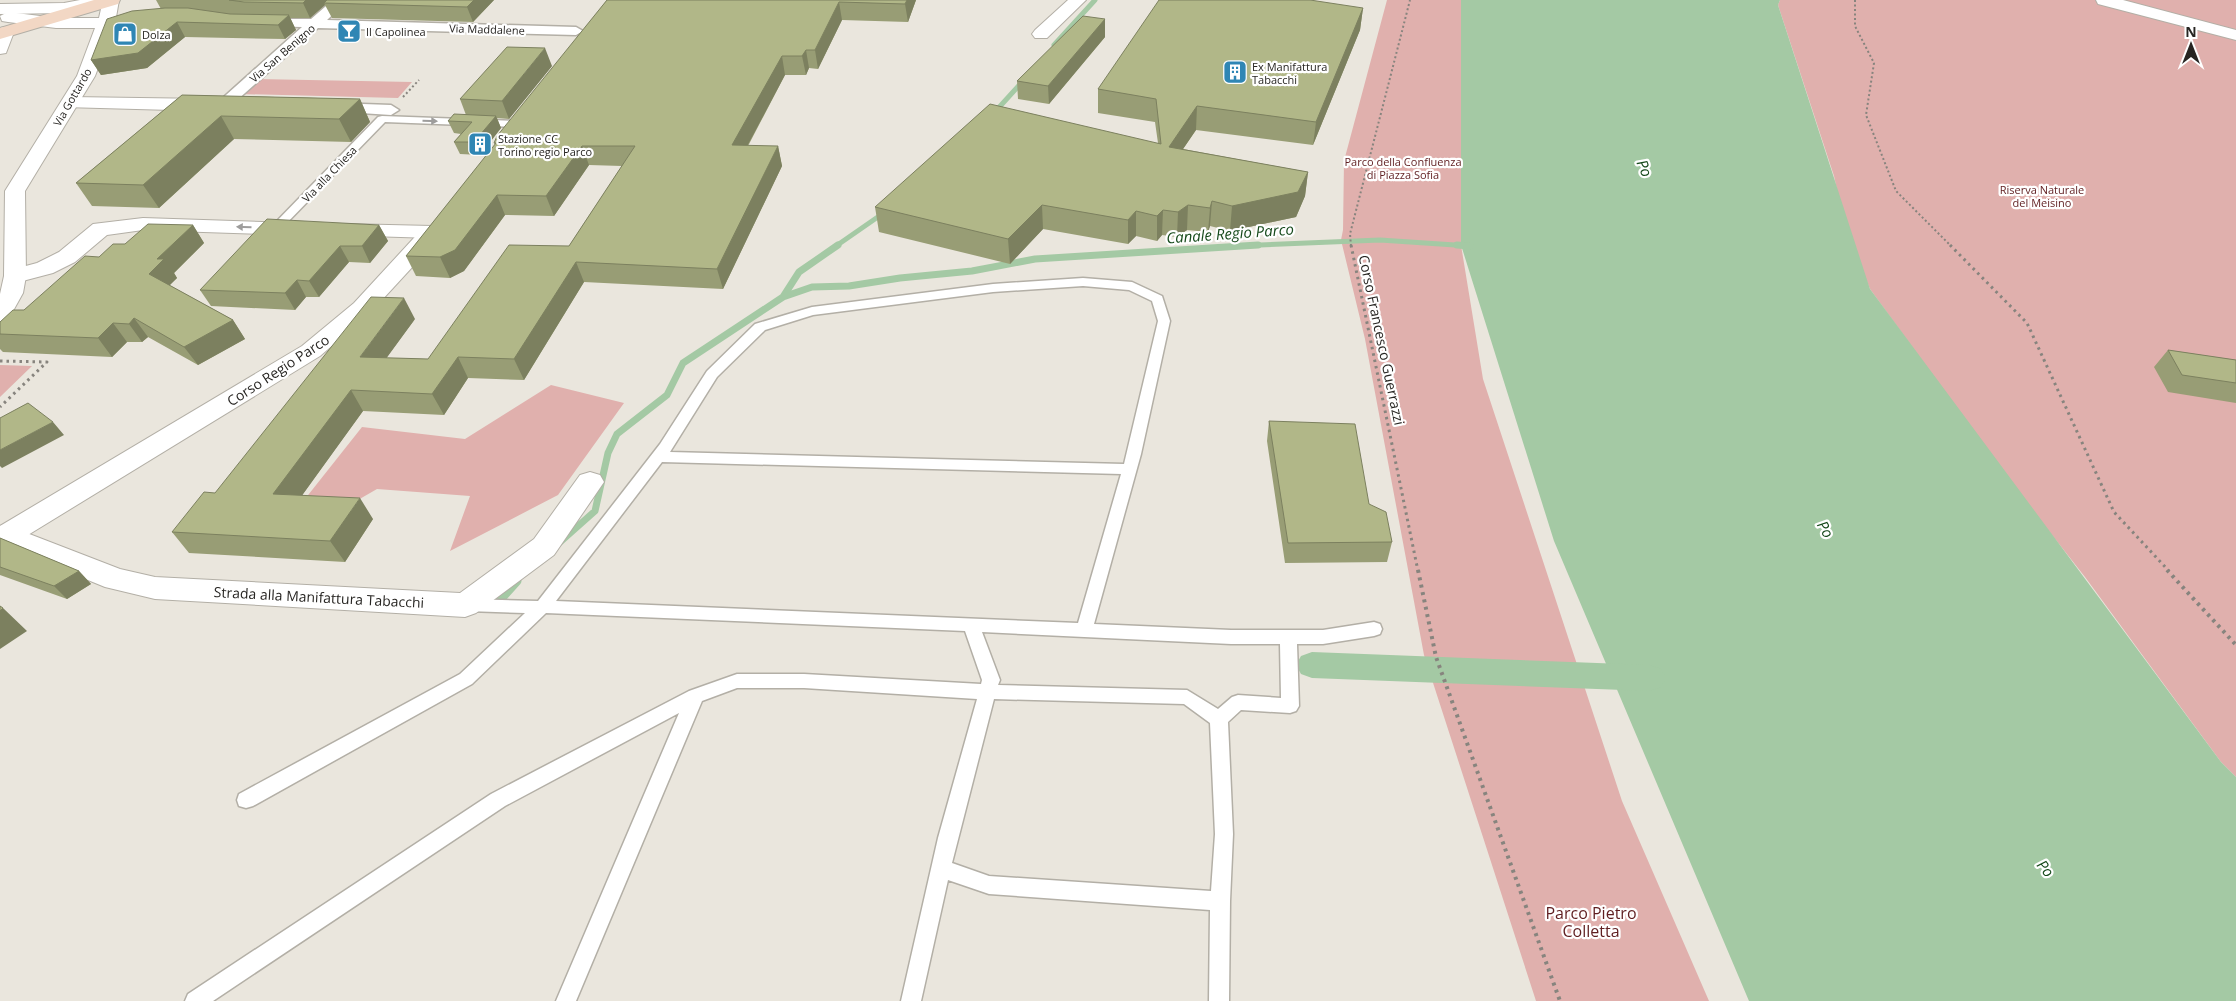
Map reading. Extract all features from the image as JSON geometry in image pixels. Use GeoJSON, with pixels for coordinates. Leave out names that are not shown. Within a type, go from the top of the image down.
{"type":"FeatureCollection","features":[{"type":"Feature","properties":{"kind":"main road"},"geometry":{"type":"LineString","coordinates":[[5,21],[39,22],[112,0]]}},
{"type":"Feature","properties":{"kind":"main road"},"geometry":{"type":"LineString","coordinates":[[68,12],[94,1]]}},
{"type":"Feature","properties":{"kind":"street","name":"Via Gottardo"},"geometry":{"type":"LineString","coordinates":[[15,276],[14,195],[17,187],[88,72],[106,23],[112,0]]}},
{"type":"Feature","properties":{"kind":"street","name":"Via San Benigno"},"geometry":{"type":"LineString","coordinates":[[222,106],[341,0]]}},
{"type":"Feature","properties":{"kind":"street"},"geometry":{"type":"LineString","coordinates":[[1041,34],[1078,0]]}},
{"type":"Feature","properties":{"kind":"street"},"geometry":{"type":"LineString","coordinates":[[2104,0],[2236,35]]}},
{"type":"Feature","properties":{"kind":"street"},"geometry":{"type":"LineString","coordinates":[[5,21],[94,1]]}},
{"type":"Feature","properties":{"kind":"street"},"geometry":{"type":"LineString","coordinates":[[39,22],[83,24],[106,23],[127,19]]}},
{"type":"Feature","properties":{"kind":"street","name":"Via Maddalene"},"geometry":{"type":"LineString","coordinates":[[253,22],[582,37]]}},
{"type":"Feature","properties":{"kind":"street"},"geometry":{"type":"LineString","coordinates":[[71,102],[247,106]]}},
{"type":"Feature","properties":{"kind":"street"},"geometry":{"type":"LineString","coordinates":[[324,108],[386,115]]}},
{"type":"Feature","properties":{"kind":"street"},"geometry":{"type":"LineString","coordinates":[[501,146],[524,117]]}},
{"type":"Feature","properties":{"kind":"street"},"geometry":{"type":"LineString","coordinates":[[0,315],[12,293],[15,276],[45,268],[67,258],[101,229],[143,224],[276,228]]}},
{"type":"Feature","properties":{"kind":"street","name":"Corso Regio Parco"},"geometry":{"type":"LineString","coordinates":[[3,537],[220,408],[311,350],[362,308],[438,225],[319,229],[276,228]]}},
{"type":"Feature","properties":{"kind":"street"},"geometry":{"type":"LineString","coordinates":[[465,605],[544,547],[590,482]]}},
{"type":"Feature","properties":{"kind":"street","name":"Strada alla Manifattura Tabacchi"},"geometry":{"type":"LineString","coordinates":[[3,537],[115,579],[155,588],[465,605]]}},
{"type":"Feature","properties":{"kind":"lane"},"geometry":{"type":"LineString","coordinates":[[386,115],[524,117]]}},
{"type":"Feature","properties":{"kind":"lane","name":"Via alla Chiesa"},"geometry":{"type":"LineString","coordinates":[[276,228],[386,115]]}},
{"type":"Feature","properties":{"kind":"lane"},"geometry":{"type":"LineString","coordinates":[[246,800],[466,679],[542,607],[658,458],[712,374],[760,327],[812,311],[992,288],[1083,282],[1132,286],[1158,299],[1164,321],[1129,469],[1084,630]]}},
{"type":"Feature","properties":{"kind":"lane"},"geometry":{"type":"LineString","coordinates":[[658,458],[1129,469]]}},
{"type":"Feature","properties":{"kind":"lane"},"geometry":{"type":"LineString","coordinates":[[465,605],[1231,637],[1323,637],[1374,630]]}},
{"type":"Feature","properties":{"kind":"lane"},"geometry":{"type":"LineString","coordinates":[[911,1001],[942,869],[991,680],[971,625]]}},
{"type":"Feature","properties":{"kind":"lane"},"geometry":{"type":"LineString","coordinates":[[1219,719],[1238,702],[1290,706],[1288,637]]}},
{"type":"Feature","properties":{"kind":"lane"},"geometry":{"type":"LineString","coordinates":[[195,1001],[498,800],[695,696],[738,681],[804,681],[988,692],[1187,697],[1219,719]]}},
{"type":"Feature","properties":{"kind":"lane"},"geometry":{"type":"LineString","coordinates":[[566,1001],[695,696]]}},
{"type":"Feature","properties":{"kind":"lane"},"geometry":{"type":"LineString","coordinates":[[1219,719],[1224,834],[1220,901],[1219,1001]]}},
{"type":"Feature","properties":{"kind":"lane"},"geometry":{"type":"LineString","coordinates":[[942,869],[989,885],[1220,901]]}},
{"type":"Feature","properties":{"kind":"path","name":"Corso Francesco Guerrazzi"},"geometry":{"type":"LineString","coordinates":[[1410,0],[1350,234],[1351,247],[1436,657],[1560,1001]]}},
{"type":"Feature","properties":{"kind":"path"},"geometry":{"type":"LineString","coordinates":[[1854,0],[1855,26],[1874,63],[1866,115],[1896,191],[2027,323],[2114,512],[2236,645]]}},
{"type":"Feature","properties":{"kind":"path"},"geometry":{"type":"LineString","coordinates":[[0,360],[46,362],[0,407]]}},
{"type":"Feature","properties":{"kind":"green space","name":"Parco Pietro Colletta"},"geometry":{"type":"Polygon","coordinates":[[[1387,0],[1461,0],[1461,245],[1483,379],[1622,801],[1709,1001],[1536,1001],[1424,655],[1365,339],[1341,240],[1343,230],[1344,161],[1387,0]]]}},
{"type":"Feature","properties":{"kind":"green space","name":"Riserva Naturale del Meisino"},"geometry":{"type":"Polygon","coordinates":[[[1780,0],[2236,0],[2236,777],[2221,762],[2085,577],[2012,484],[1870,289],[1845,226],[1834,176],[1778,5],[1780,0]]]}},
{"type":"Feature","properties":{"kind":"green space"},"geometry":{"type":"Polygon","coordinates":[[[257,79],[412,82],[398,98],[240,94],[257,79]]]}},
{"type":"Feature","properties":{"kind":"green space"},"geometry":{"type":"Polygon","coordinates":[[[0,365],[32,366],[0,397],[0,365]]]}},
{"type":"Feature","properties":{"kind":"green space"},"geometry":{"type":"Polygon","coordinates":[[[551,385],[624,403],[558,495],[450,551],[470,496],[377,489],[344,508],[301,504],[362,427],[465,439],[551,385]]]}},
{"type":"Feature","properties":{"kind":"water","name":"Po"},"geometry":{"type":"Polygon","coordinates":[[[1461,0],[1780,0],[1778,5],[1870,289],[2221,762],[2236,777],[2236,1001],[1749,1001],[1554,541],[1461,245],[1461,0]]]}},
{"type":"Feature","properties":{"kind":"building"},"geometry":{"type":"Polygon","coordinates":[[[229,0],[306,0],[303,3],[229,0]]]}},
{"type":"Feature","properties":{"kind":"building"},"geometry":{"type":"Polygon","coordinates":[[[327,0],[474,0],[467,7],[324,3],[327,0]]]}},
{"type":"Feature","properties":{"kind":"building"},"geometry":{"type":"Polygon","coordinates":[[[607,0],[907,0],[905,4],[839,2],[815,50],[806,50],[802,56],[782,56],[732,145],[778,146],[717,269],[576,262],[514,359],[458,357],[432,394],[351,390],[273,494],[360,498],[330,541],[172,532],[204,492],[215,493],[371,297],[404,298],[360,357],[428,359],[509,245],[569,246],[635,146],[582,146],[546,196],[497,195],[455,250],[440,257],[406,256],[496,143],[494,143],[497,136],[607,0]]]}},
{"type":"Feature","properties":{"kind":"building"},"geometry":{"type":"Polygon","coordinates":[[[1159,0],[1310,0],[1363,8],[1316,122],[1197,106],[1169,147],[1308,172],[1298,192],[1232,206],[1212,201],[1210,208],[1188,205],[1178,212],[1163,210],[1157,216],[1136,211],[1128,220],[1042,205],[1008,239],[875,207],[990,104],[1161,144],[1156,99],[1098,89],[1159,0]]]}},
{"type":"Feature","properties":{"kind":"building"},"geometry":{"type":"Polygon","coordinates":[[[188,8],[230,14],[289,15],[278,25],[177,22],[138,53],[91,60],[107,19],[132,11],[188,8]]]}},
{"type":"Feature","properties":{"kind":"building"},"geometry":{"type":"Polygon","coordinates":[[[1083,16],[1105,19],[1048,86],[1017,81],[1083,16]]]}},
{"type":"Feature","properties":{"kind":"building"},"geometry":{"type":"Polygon","coordinates":[[[507,47],[545,48],[502,101],[460,99],[507,47]]]}},
{"type":"Feature","properties":{"kind":"building"},"geometry":{"type":"Polygon","coordinates":[[[182,95],[360,99],[339,119],[221,116],[143,185],[76,183],[182,95]]]}},
{"type":"Feature","properties":{"kind":"building"},"geometry":{"type":"Polygon","coordinates":[[[454,114],[496,116],[474,142],[454,142],[472,122],[448,121],[454,114]]]}},
{"type":"Feature","properties":{"kind":"building"},"geometry":{"type":"Polygon","coordinates":[[[267,219],[379,225],[362,246],[340,246],[309,281],[297,280],[285,293],[200,290],[267,219]]]}},
{"type":"Feature","properties":{"kind":"building"},"geometry":{"type":"Polygon","coordinates":[[[148,224],[193,225],[157,259],[164,259],[149,274],[233,320],[184,347],[134,318],[129,324],[113,323],[98,338],[0,334],[0,322],[13,310],[24,310],[85,256],[99,257],[113,244],[125,244],[148,224]]]}},
{"type":"Feature","properties":{"kind":"building"},"geometry":{"type":"Polygon","coordinates":[[[2168,350],[2236,360],[2236,383],[2182,375],[2168,350]]]}},
{"type":"Feature","properties":{"kind":"building"},"geometry":{"type":"Polygon","coordinates":[[[28,403],[53,422],[0,450],[0,418],[28,403]]]}},
{"type":"Feature","properties":{"kind":"building"},"geometry":{"type":"Polygon","coordinates":[[[1269,421],[1355,424],[1369,504],[1386,512],[1392,542],[1288,543],[1269,421]]]}},
{"type":"Feature","properties":{"kind":"building"},"geometry":{"type":"Polygon","coordinates":[[[0,538],[79,571],[54,586],[0,567],[0,538]]]}},
{"type":"Feature","properties":{"kind":"waterway","name":"Canale Regio Parco"},"geometry":{"type":"LineString","coordinates":[[1054,45],[1095,0]]}},
{"type":"Feature","properties":{"kind":"waterway","name":"Canale Regio Parco"},"geometry":{"type":"LineString","coordinates":[[993,114],[1024,80]]}},
{"type":"Feature","properties":{"kind":"waterway","name":"Canale Regio Parco"},"geometry":{"type":"LineString","coordinates":[[836,246],[885,212]]}},
{"type":"Feature","properties":{"kind":"waterway","name":"Canale Regio Parco"},"geometry":{"type":"LineString","coordinates":[[1254,245],[1380,240],[1470,246],[1457,245]]}},
{"type":"Feature","properties":{"kind":"waterway","name":"Canale Regio Parco"},"geometry":{"type":"LineString","coordinates":[[783,297],[799,272],[838,245]]}},
{"type":"Feature","properties":{"kind":"waterway","name":"Canale Regio Parco"},"geometry":{"type":"LineString","coordinates":[[783,297],[812,287],[849,286],[900,278],[972,271],[1035,259],[1254,245]]}},
{"type":"Feature","properties":{"kind":"waterway","name":"Canale Regio Parco"},"geometry":{"type":"LineString","coordinates":[[1236,246],[1254,245]]}},
{"type":"Feature","properties":{"kind":"waterway","name":"Canale Regio Parco"},"geometry":{"type":"LineString","coordinates":[[559,543],[595,511],[608,453],[617,434],[667,395],[683,363],[783,297]]}},
{"type":"Feature","properties":{"kind":"waterway","name":"Canale Regio Parco"},"geometry":{"type":"LineString","coordinates":[[500,600],[517,581]]}},
{"type":"Feature","properties":{"kind":"waterway"},"geometry":{"type":"LineString","coordinates":[[1312,665],[1650,678]]}},
{"type":"Feature","properties":{"kind":"place","name":"Il Capolinea"},"geometry":{"type":"Point","coordinates":[349,31]}},
{"type":"Feature","properties":{"kind":"place","name":"Dolza"},"geometry":{"type":"Point","coordinates":[125,34]}},
{"type":"Feature","properties":{"kind":"place","name":"Ex Manifattura Tabacchi"},"geometry":{"type":"Point","coordinates":[1235,72]}},
{"type":"Feature","properties":{"kind":"place","name":"Stazione CC Torino regio Parco"},"geometry":{"type":"Point","coordinates":[480,144]}},
{"type":"Feature","properties":{"kind":"park label","name":"Parco della Confluenza di Piazza Sofia"},"geometry":{"type":"Point","coordinates":[1403,167]}}]}
